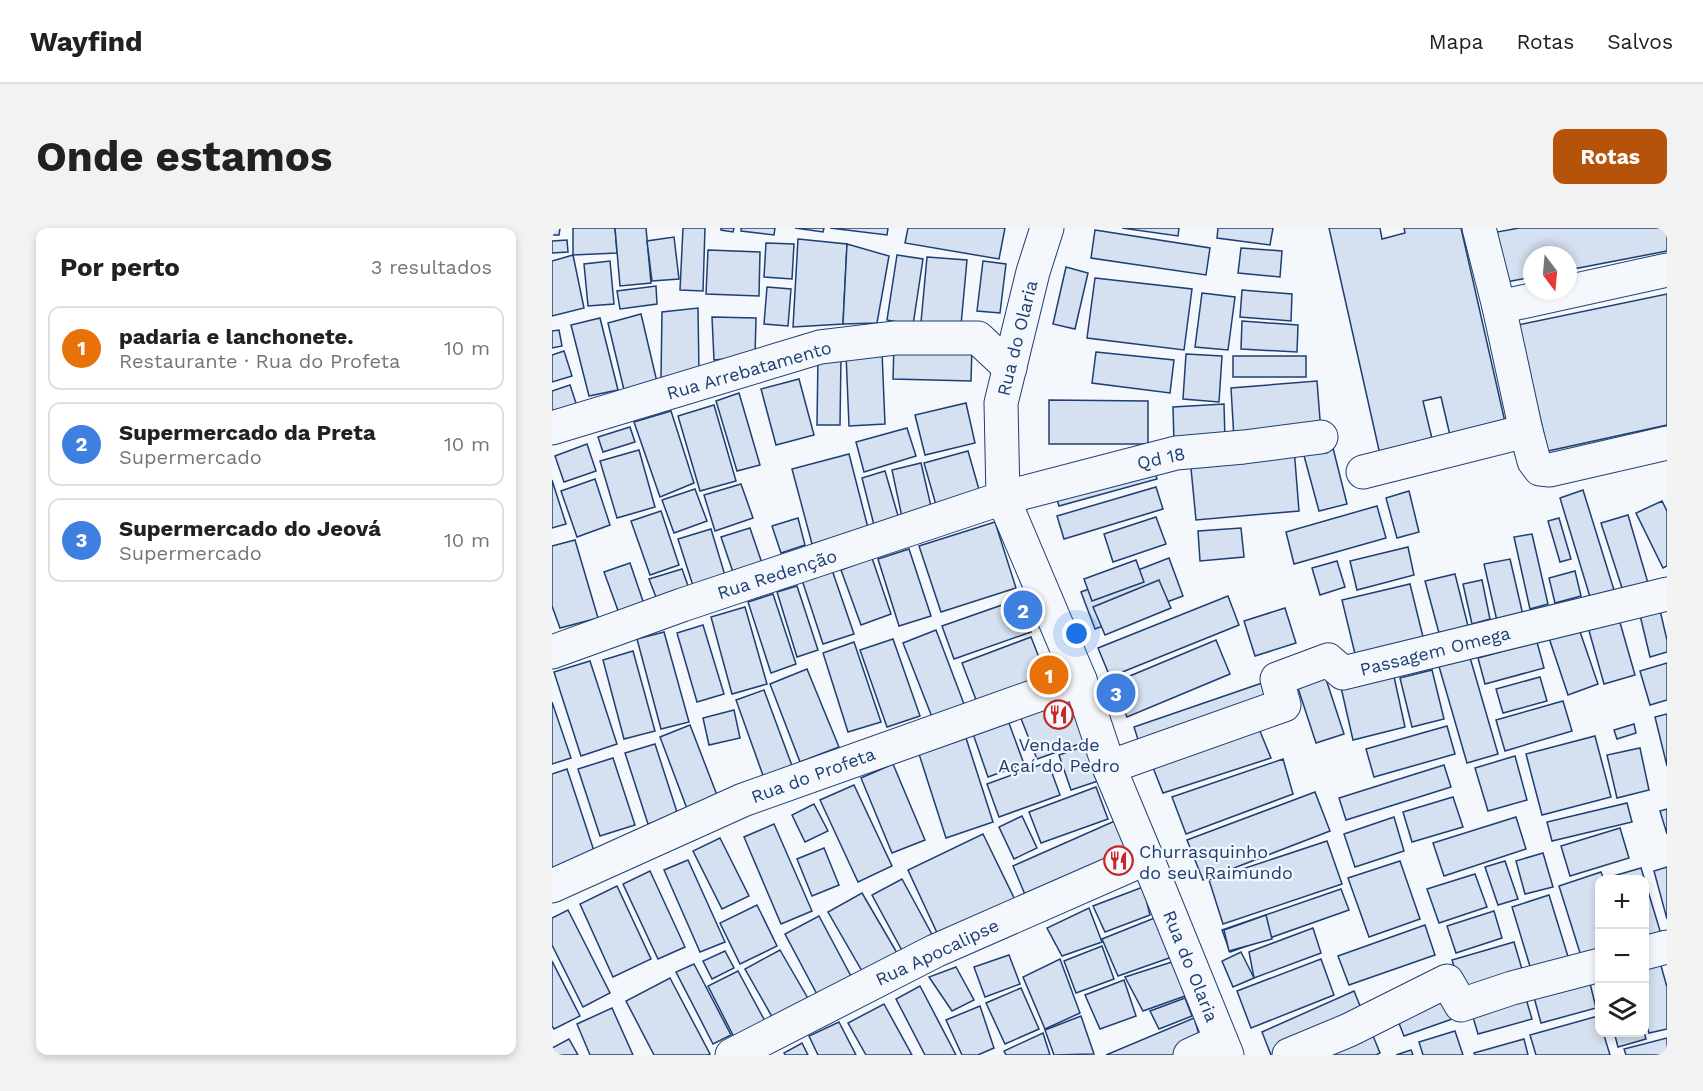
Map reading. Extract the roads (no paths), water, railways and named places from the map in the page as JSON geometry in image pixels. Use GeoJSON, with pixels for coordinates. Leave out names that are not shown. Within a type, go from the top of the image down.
{"type":"FeatureCollection","features":[{"type":"Feature","properties":{"kind":"street","name":"Rua do Olaria"},"geometry":{"type":"LineString","coordinates":[[1047,228],[1000,403],[1003,498],[1080,680],[1108,767],[1224,1048]]}},
{"type":"Feature","properties":{"kind":"street"},"geometry":{"type":"LineString","coordinates":[[1479,228],[1526,431],[1534,462],[1540,469],[1550,470],[1667,442]]}},
{"type":"Feature","properties":{"kind":"street"},"geometry":{"type":"LineString","coordinates":[[1499,307],[1667,270]]}},
{"type":"Feature","properties":{"kind":"street","name":"Rua Arrebatamento"},"geometry":{"type":"LineString","coordinates":[[552,428],[820,347],[896,338],[978,338],[1010,368]]}},
{"type":"Feature","properties":{"kind":"street"},"geometry":{"type":"LineString","coordinates":[[1363,472],[1526,431]]}},
{"type":"Feature","properties":{"kind":"street","name":"Qd 18"},"geometry":{"type":"LineString","coordinates":[[1003,498],[1176,453],[1321,437]]}},
{"type":"Feature","properties":{"kind":"street","name":"Rua Redenção"},"geometry":{"type":"LineString","coordinates":[[552,652],[682,605],[1003,498]]}},
{"type":"Feature","properties":{"kind":"street","name":"Passagem Omega"},"geometry":{"type":"LineString","coordinates":[[1108,767],[1284,705],[1277,679],[1328,660],[1343,673],[1667,594]]}},
{"type":"Feature","properties":{"kind":"street","name":"Rua do Profeta"},"geometry":{"type":"LineString","coordinates":[[552,886],[743,800],[1080,680]]}},
{"type":"Feature","properties":{"kind":"street","name":"Rua Apocalipse"},"geometry":{"type":"LineString","coordinates":[[732,1055],[935,951],[1147,858]]}},
{"type":"Feature","properties":{"kind":"street"},"geometry":{"type":"LineString","coordinates":[[1649,952],[1667,948]]}},
{"type":"Feature","properties":{"kind":"street"},"geometry":{"type":"LineString","coordinates":[[1289,1055],[1349,1030],[1447,981],[1461,1005],[1512,988],[1595,966]]}},
{"type":"Feature","properties":{"kind":"street"},"geometry":{"type":"LineString","coordinates":[[1190,1055],[1224,1048]]}},
{"type":"Feature","properties":{"kind":"place","name":"Supermercado da Preta"},"geometry":{"type":"Point","coordinates":[1023,610]}},
{"type":"Feature","properties":{"kind":"place","name":"padaria e lanchonete."},"geometry":{"type":"Point","coordinates":[1049,675]}},
{"type":"Feature","properties":{"kind":"place","name":"Supermercado do Jeová"},"geometry":{"type":"Point","coordinates":[1116,693]}},
{"type":"Feature","properties":{"kind":"place","name":"Venda de Açaí do Pedro"},"geometry":{"type":"Point","coordinates":[1059,715]}},
{"type":"Feature","properties":{"kind":"place","name":"Churrasquinho do seu Raimundo"},"geometry":{"type":"Point","coordinates":[1118,861]}}]}
